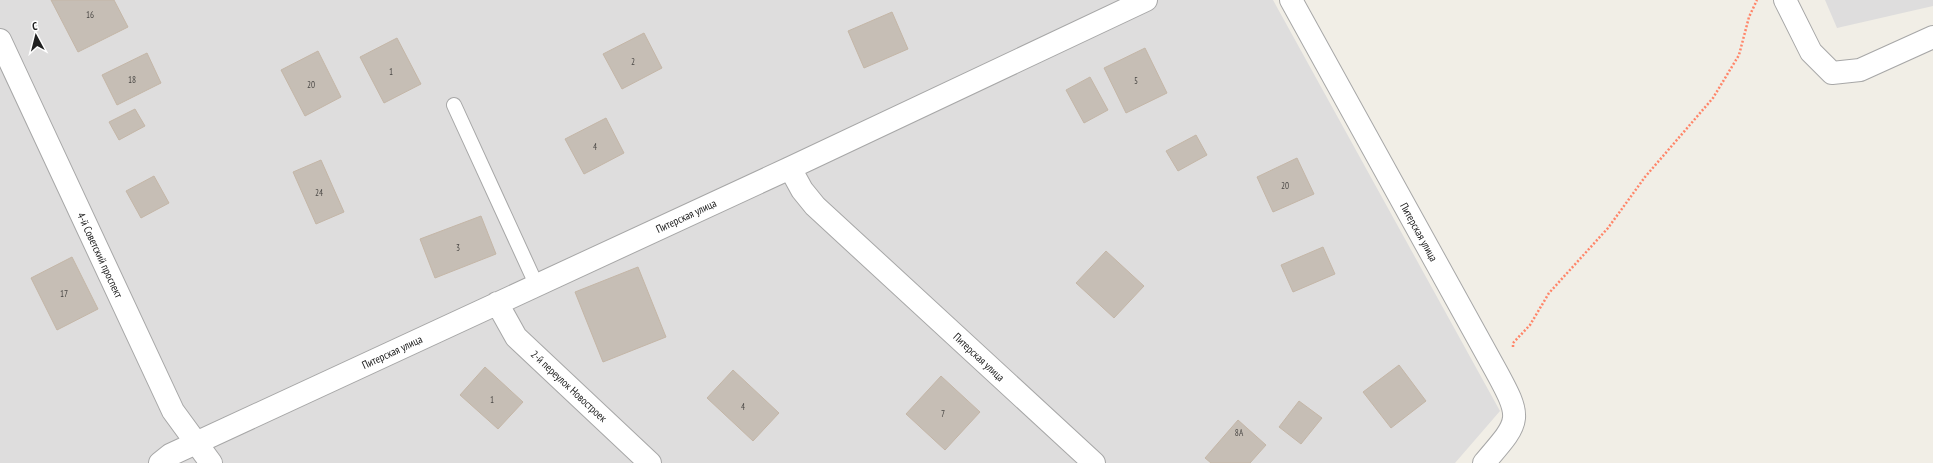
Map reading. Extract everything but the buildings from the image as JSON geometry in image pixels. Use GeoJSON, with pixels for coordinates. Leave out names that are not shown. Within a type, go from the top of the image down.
{"type":"FeatureCollection","features":[{"type":"Feature","properties":{"kind":"street"},"geometry":{"type":"LineString","coordinates":[[790,168],[1146,0]]}},
{"type":"Feature","properties":{"kind":"street","name":"Питерская улица"},"geometry":{"type":"LineString","coordinates":[[1291,0],[1514,406],[1515,420],[1509,433],[1484,463]]}},
{"type":"Feature","properties":{"kind":"street"},"geometry":{"type":"LineString","coordinates":[[1785,0],[1811,52],[1832,73],[1860,70],[1933,37]]}},
{"type":"Feature","properties":{"kind":"street","name":"4-й Советский проспект"},"geometry":{"type":"LineString","coordinates":[[0,40],[173,411],[211,463]]}},
{"type":"Feature","properties":{"kind":"street","name":"Питерская улица"},"geometry":{"type":"LineString","coordinates":[[160,463],[170,455],[497,302],[790,168],[802,190],[815,206],[1094,463]]}},
{"type":"Feature","properties":{"kind":"street","name":"2-й переулок Новостроек"},"geometry":{"type":"LineString","coordinates":[[497,302],[516,336],[650,463]]}},
{"type":"Feature","properties":{"kind":"lane"},"geometry":{"type":"LineString","coordinates":[[454,105],[536,284]]}},
{"type":"Feature","properties":{"kind":"path"},"geometry":{"type":"LineString","coordinates":[[1495,369],[1513,355],[1513,343],[1530,325],[1549,293],[1608,228],[1645,177],[1713,98],[1739,56],[1749,17],[1757,0]]}},
{"type":"Feature","properties":{"kind":"shaded area"},"geometry":{"type":"Polygon","coordinates":[[[0,0],[1273,0],[1500,411],[1455,463],[0,463],[0,0]]]}},
{"type":"Feature","properties":{"kind":"shaded area"},"geometry":{"type":"Polygon","coordinates":[[[1825,0],[1933,0],[1933,6],[1837,28],[1825,0]]]}}]}
